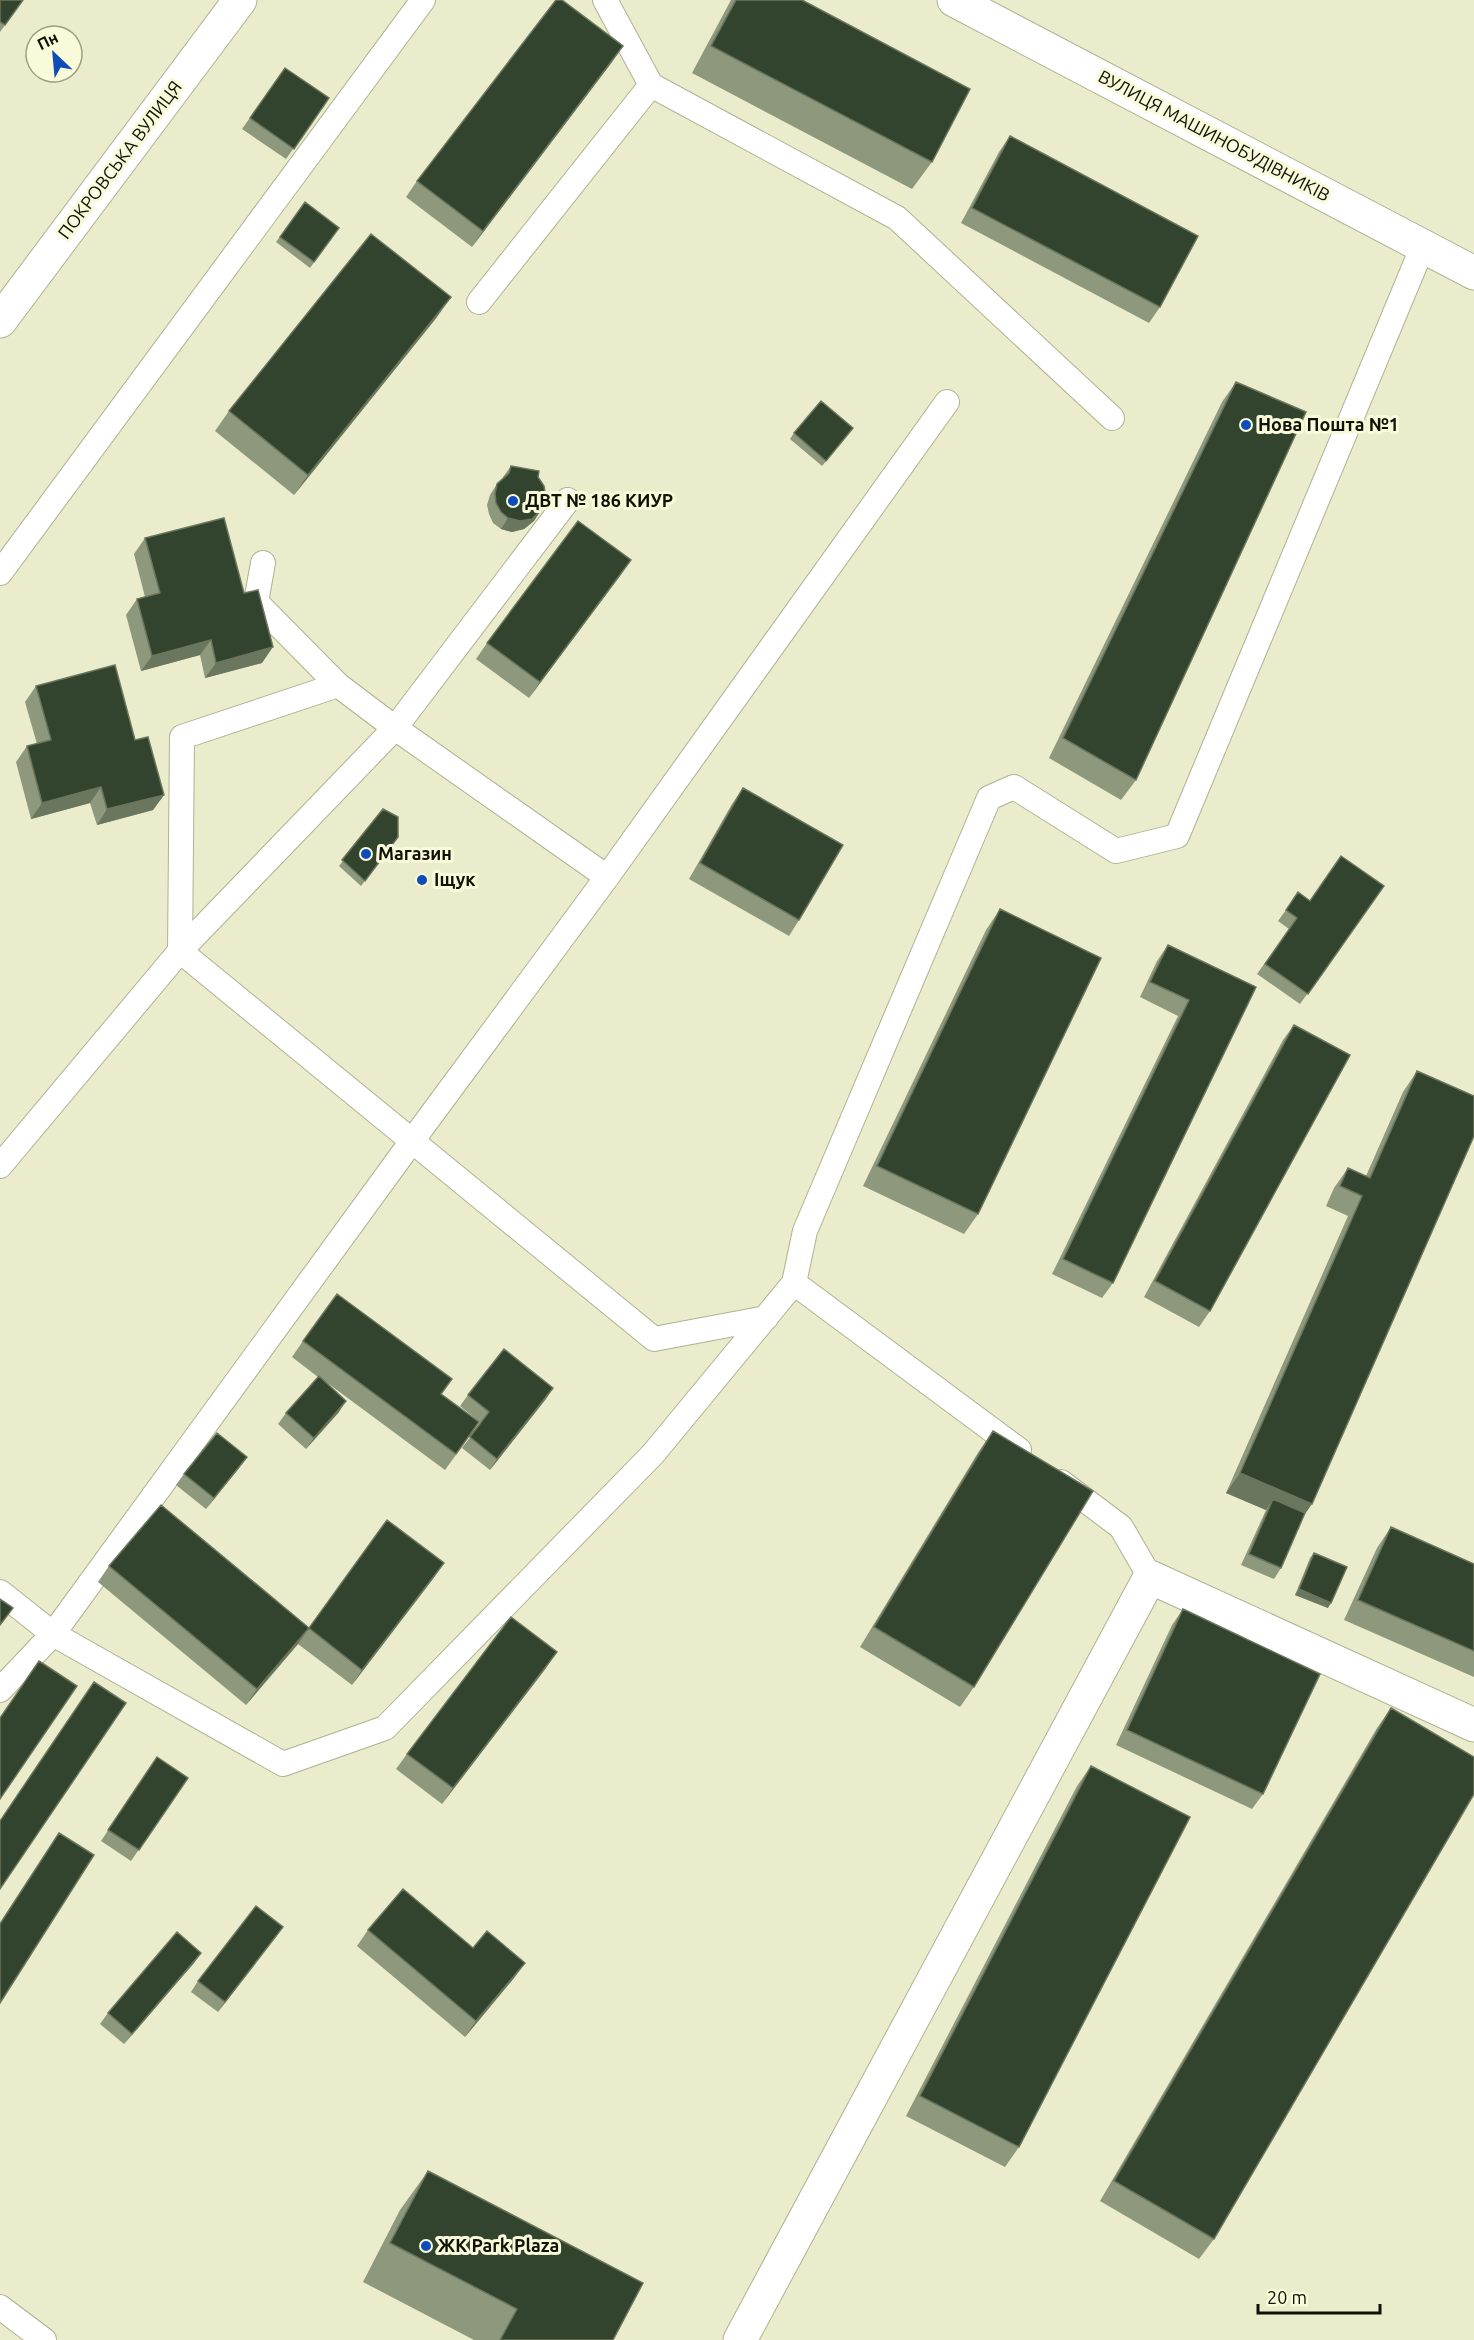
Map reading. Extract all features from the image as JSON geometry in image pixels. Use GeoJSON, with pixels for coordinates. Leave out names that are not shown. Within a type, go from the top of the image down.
{"type":"FeatureCollection","features":[{"type":"Feature","properties":{"kind":"street","name":"ПОКРОВСЬКА ВУЛИЦЯ"},"geometry":{"type":"LineString","coordinates":[[0,321],[240,0]]}},
{"type":"Feature","properties":{"kind":"street","name":"ВУЛИЦЯ МАШИНОБУДІВНИКІВ"},"geometry":{"type":"LineString","coordinates":[[954,0],[1474,273]]}},
{"type":"Feature","properties":{"kind":"street"},"geometry":{"type":"LineString","coordinates":[[740,2340],[1150,1577],[1474,1725]]}},
{"type":"Feature","properties":{"kind":"lane"},"geometry":{"type":"LineString","coordinates":[[0,573],[423,0]]}},
{"type":"Feature","properties":{"kind":"lane"},"geometry":{"type":"LineString","coordinates":[[605,0],[651,85],[897,218],[1112,418]]}},
{"type":"Feature","properties":{"kind":"lane"},"geometry":{"type":"LineString","coordinates":[[479,302],[651,85]]}},
{"type":"Feature","properties":{"kind":"lane"},"geometry":{"type":"LineString","coordinates":[[0,1592],[53,1634],[283,1764],[385,1728],[653,1454],[794,1283],[806,1232],[988,798],[1014,787],[1116,851],[1177,836],[1424,246]]}},
{"type":"Feature","properties":{"kind":"lane"},"geometry":{"type":"LineString","coordinates":[[0,1689],[53,1634],[607,877],[947,402]]}},
{"type":"Feature","properties":{"kind":"lane"},"geometry":{"type":"LineString","coordinates":[[0,1166],[180,951],[395,728],[568,500]]}},
{"type":"Feature","properties":{"kind":"lane"},"geometry":{"type":"LineString","coordinates":[[263,563],[256,602],[338,685],[395,728],[607,877]]}},
{"type":"Feature","properties":{"kind":"lane"},"geometry":{"type":"LineString","coordinates":[[180,951],[182,737],[338,685]]}},
{"type":"Feature","properties":{"kind":"lane"},"geometry":{"type":"LineString","coordinates":[[180,951],[654,1339],[766,1318]]}},
{"type":"Feature","properties":{"kind":"lane"},"geometry":{"type":"LineString","coordinates":[[794,1283],[1121,1527],[1150,1577]]}},
{"type":"Feature","properties":{"kind":"lane"},"geometry":{"type":"LineString","coordinates":[[0,2307],[44,2340]]}},
{"type":"Feature","properties":{"kind":"building"},"geometry":{"type":"Polygon","coordinates":[[[0,0],[23,0],[5,25],[0,22],[0,0]]]}},
{"type":"Feature","properties":{"kind":"building"},"geometry":{"type":"Polygon","coordinates":[[[556,0],[562,0],[623,46],[483,231],[417,181],[556,0]]]}},
{"type":"Feature","properties":{"kind":"building"},"geometry":{"type":"Polygon","coordinates":[[[736,0],[802,0],[970,89],[932,162],[711,46],[736,0]]]}},
{"type":"Feature","properties":{"kind":"building"},"geometry":{"type":"Polygon","coordinates":[[[285,68],[329,98],[294,149],[250,118],[285,68]]]}},
{"type":"Feature","properties":{"kind":"building"},"geometry":{"type":"Polygon","coordinates":[[[1010,136],[1198,236],[1160,307],[972,208],[1010,136]]]}},
{"type":"Feature","properties":{"kind":"building"},"geometry":{"type":"Polygon","coordinates":[[[305,202],[339,228],[314,262],[280,237],[305,202]]]}},
{"type":"Feature","properties":{"kind":"building"},"geometry":{"type":"Polygon","coordinates":[[[371,234],[451,297],[308,475],[229,411],[371,234]]]}},
{"type":"Feature","properties":{"kind":"building"},"geometry":{"type":"Polygon","coordinates":[[[1236,382],[1306,412],[1136,780],[1063,738],[1236,382]]]}},
{"type":"Feature","properties":{"kind":"building"},"geometry":{"type":"Polygon","coordinates":[[[821,401],[853,428],[826,461],[794,433],[821,401]]]}},
{"type":"Feature","properties":{"kind":"building","name":"ДВТ № 186 КИУР"},"geometry":{"type":"Polygon","coordinates":[[[511,466],[539,471],[538,477],[544,486],[546,499],[541,510],[532,519],[520,521],[508,518],[496,503],[497,484],[509,473],[511,466]]]}},
{"type":"Feature","properties":{"kind":"building"},"geometry":{"type":"Polygon","coordinates":[[[224,518],[244,593],[258,590],[273,647],[216,663],[211,640],[152,656],[137,599],[160,593],[145,538],[224,518]]]}},
{"type":"Feature","properties":{"kind":"building"},"geometry":{"type":"Polygon","coordinates":[[[578,521],[631,560],[540,682],[487,643],[578,521]]]}},
{"type":"Feature","properties":{"kind":"building"},"geometry":{"type":"Polygon","coordinates":[[[115,665],[135,740],[148,737],[164,795],[107,809],[101,787],[42,803],[27,746],[51,740],[36,686],[115,665]]]}},
{"type":"Feature","properties":{"kind":"building"},"geometry":{"type":"Polygon","coordinates":[[[743,788],[843,845],[799,920],[700,863],[743,788]]]}},
{"type":"Feature","properties":{"kind":"building","name":"Магазин"},"geometry":{"type":"Polygon","coordinates":[[[383,809],[398,817],[398,837],[365,881],[342,860],[383,809]]]}},
{"type":"Feature","properties":{"kind":"building"},"geometry":{"type":"Polygon","coordinates":[[[1341,856],[1384,886],[1308,994],[1265,964],[1297,918],[1286,910],[1298,892],[1310,901],[1341,856]]]}},
{"type":"Feature","properties":{"kind":"building"},"geometry":{"type":"Polygon","coordinates":[[[1000,909],[1101,958],[978,1214],[877,1166],[1000,909]]]}},
{"type":"Feature","properties":{"kind":"building"},"geometry":{"type":"Polygon","coordinates":[[[1168,945],[1256,987],[1113,1283],[1063,1259],[1189,1000],[1150,982],[1168,945]]]}},
{"type":"Feature","properties":{"kind":"building"},"geometry":{"type":"Polygon","coordinates":[[[1294,1025],[1350,1055],[1210,1311],[1155,1281],[1294,1025]]]}},
{"type":"Feature","properties":{"kind":"building"},"geometry":{"type":"Polygon","coordinates":[[[1417,1071],[1474,1096],[1474,1136],[1312,1504],[1240,1473],[1362,1196],[1340,1186],[1348,1168],[1370,1178],[1417,1071]]]}},
{"type":"Feature","properties":{"kind":"building"},"geometry":{"type":"Polygon","coordinates":[[[337,1294],[452,1379],[441,1394],[479,1422],[456,1454],[303,1341],[337,1294]]]}},
{"type":"Feature","properties":{"kind":"building"},"geometry":{"type":"Polygon","coordinates":[[[504,1349],[553,1388],[497,1459],[470,1437],[489,1412],[468,1395],[504,1349]]]}},
{"type":"Feature","properties":{"kind":"building"},"geometry":{"type":"Polygon","coordinates":[[[319,1376],[346,1401],[314,1438],[286,1413],[319,1376]]]}},
{"type":"Feature","properties":{"kind":"building"},"geometry":{"type":"Polygon","coordinates":[[[993,1431],[1093,1491],[974,1687],[874,1627],[993,1431]]]}},
{"type":"Feature","properties":{"kind":"building"},"geometry":{"type":"Polygon","coordinates":[[[217,1433],[247,1457],[214,1498],[184,1474],[217,1433]]]}},
{"type":"Feature","properties":{"kind":"building"},"geometry":{"type":"Polygon","coordinates":[[[1273,1499],[1305,1513],[1281,1568],[1249,1554],[1273,1499]]]}},
{"type":"Feature","properties":{"kind":"building"},"geometry":{"type":"Polygon","coordinates":[[[161,1505],[309,1628],[257,1689],[109,1566],[161,1505]]]}},
{"type":"Feature","properties":{"kind":"building"},"geometry":{"type":"Polygon","coordinates":[[[387,1520],[444,1563],[362,1670],[309,1628],[387,1520]]]}},
{"type":"Feature","properties":{"kind":"building"},"geometry":{"type":"Polygon","coordinates":[[[1391,1527],[1474,1564],[1474,1651],[1358,1600],[1391,1527]]]}},
{"type":"Feature","properties":{"kind":"building"},"geometry":{"type":"Polygon","coordinates":[[[1314,1553],[1347,1567],[1331,1603],[1299,1589],[1314,1553]]]}},
{"type":"Feature","properties":{"kind":"building"},"geometry":{"type":"Polygon","coordinates":[[[0,1599],[13,1608],[0,1625],[0,1599]]]}},
{"type":"Feature","properties":{"kind":"building"},"geometry":{"type":"Polygon","coordinates":[[[1183,1609],[1320,1674],[1263,1794],[1127,1730],[1183,1609]]]}},
{"type":"Feature","properties":{"kind":"building"},"geometry":{"type":"Polygon","coordinates":[[[511,1617],[557,1652],[453,1788],[407,1754],[511,1617]]]}},
{"type":"Feature","properties":{"kind":"building"},"geometry":{"type":"Polygon","coordinates":[[[39,1661],[77,1686],[0,1799],[0,1718],[39,1661]]]}},
{"type":"Feature","properties":{"kind":"building"},"geometry":{"type":"Polygon","coordinates":[[[94,1682],[126,1703],[0,1889],[0,1821],[94,1682]]]}},
{"type":"Feature","properties":{"kind":"building"},"geometry":{"type":"Polygon","coordinates":[[[1391,1708],[1474,1757],[1474,1794],[1214,2239],[1114,2181],[1391,1708]]]}},
{"type":"Feature","properties":{"kind":"building"},"geometry":{"type":"Polygon","coordinates":[[[157,1757],[188,1778],[139,1850],[108,1830],[157,1757]]]}},
{"type":"Feature","properties":{"kind":"building"},"geometry":{"type":"Polygon","coordinates":[[[1091,1766],[1190,1817],[1019,2147],[920,2096],[1091,1766]]]}},
{"type":"Feature","properties":{"kind":"building"},"geometry":{"type":"Polygon","coordinates":[[[59,1833],[94,1855],[0,2003],[0,1924],[59,1833]]]}},
{"type":"Feature","properties":{"kind":"building"},"geometry":{"type":"Polygon","coordinates":[[[403,1889],[473,1948],[487,1931],[525,1963],[476,2021],[368,1930],[403,1889]]]}},
{"type":"Feature","properties":{"kind":"building"},"geometry":{"type":"Polygon","coordinates":[[[256,1906],[283,1927],[225,2002],[198,1981],[256,1906]]]}},
{"type":"Feature","properties":{"kind":"building"},"geometry":{"type":"Polygon","coordinates":[[[177,1932],[201,1953],[132,2034],[108,2013],[177,1932]]]}},
{"type":"Feature","properties":{"kind":"building"},"geometry":{"type":"Polygon","coordinates":[[[428,2171],[643,2283],[613,2340],[500,2340],[517,2309],[390,2243],[428,2171]]]}},
{"type":"Feature","properties":{"kind":"place","name":"Нова Пошта №1"},"geometry":{"type":"Point","coordinates":[1246,425]}},
{"type":"Feature","properties":{"kind":"place","name":"ДВТ № 186 КИУР"},"geometry":{"type":"Point","coordinates":[513,501]}},
{"type":"Feature","properties":{"kind":"place","name":"Магазин"},"geometry":{"type":"Point","coordinates":[366,854]}},
{"type":"Feature","properties":{"kind":"place","name":"Іщук"},"geometry":{"type":"Point","coordinates":[422,880]}},
{"type":"Feature","properties":{"kind":"place","name":"ЖК Park Plaza"},"geometry":{"type":"Point","coordinates":[426,2246]}}]}
